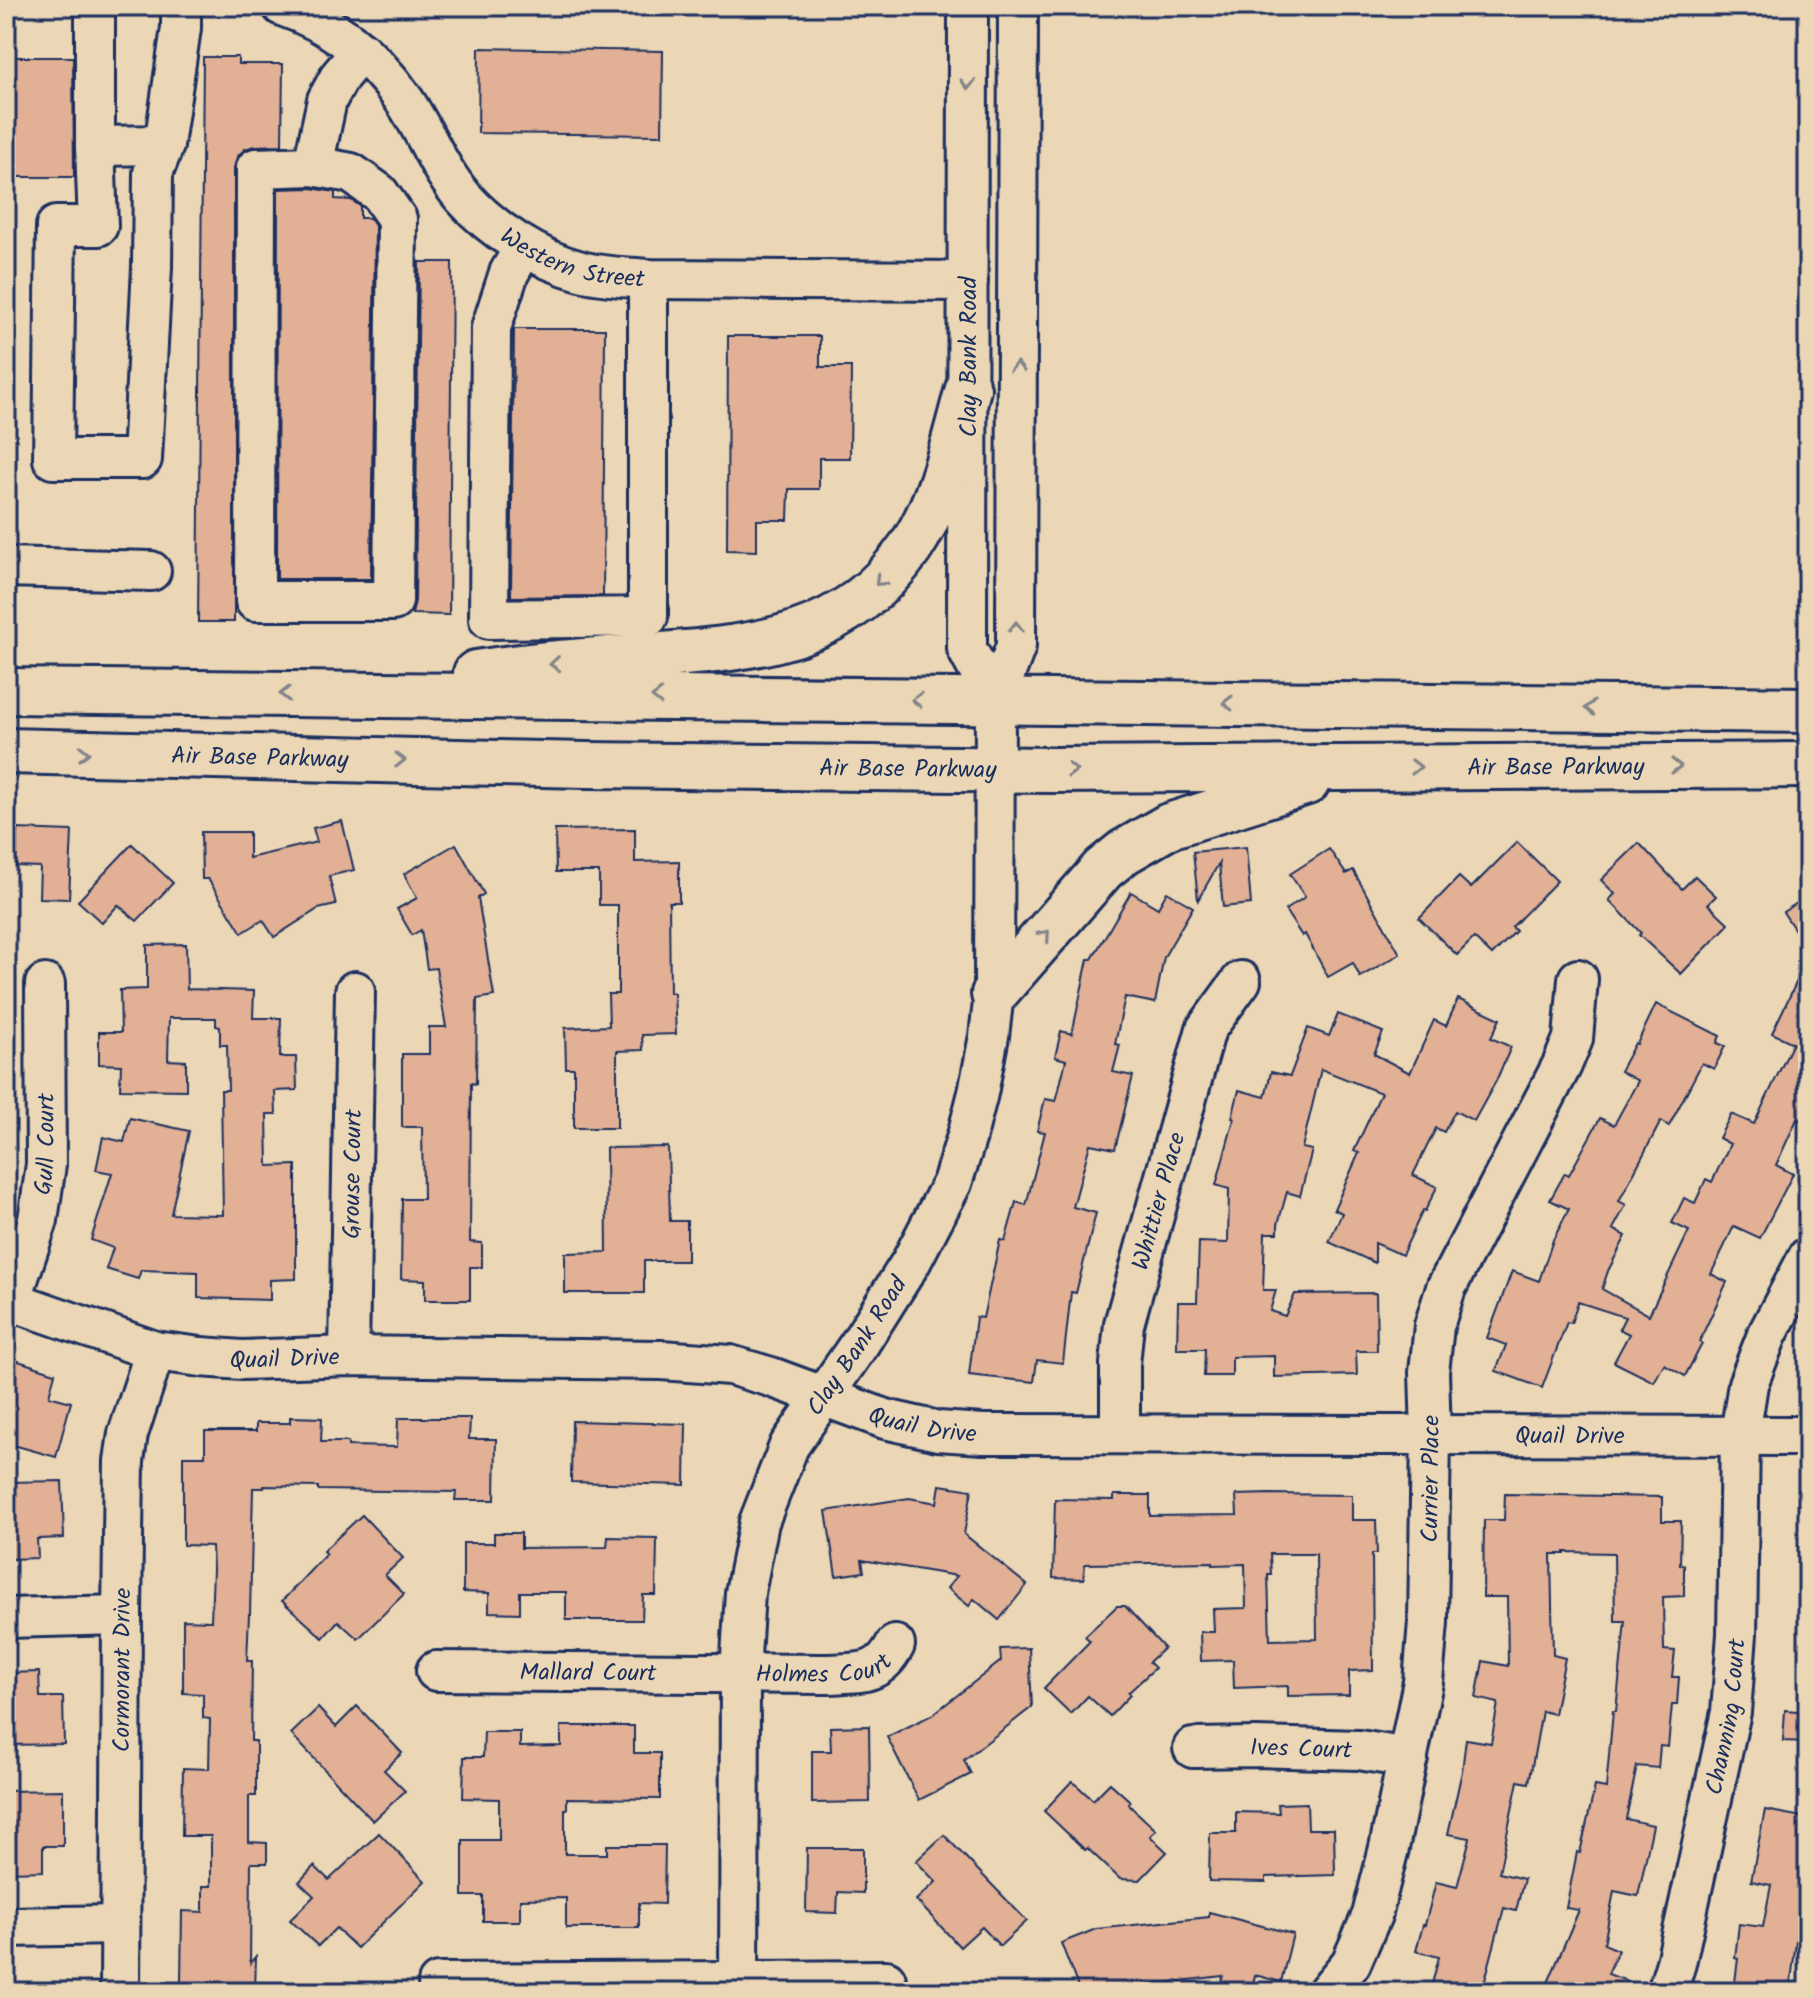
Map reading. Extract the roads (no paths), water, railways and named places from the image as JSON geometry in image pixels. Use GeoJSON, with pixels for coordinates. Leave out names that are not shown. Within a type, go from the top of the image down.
{"type":"FeatureCollection","features":[{"type":"Feature","properties":{"kind":"main road"},"geometry":{"type":"LineString","coordinates":[[347,694],[520,666],[732,649],[768,643],[812,629],[845,611],[880,583],[909,548],[926,519],[946,467],[968,389]]}},
{"type":"Feature","properties":{"kind":"main road"},"geometry":{"type":"LineString","coordinates":[[6,691],[1808,710]]}},
{"type":"Feature","properties":{"kind":"main road","name":"Air Base Parkway"},"geometry":{"type":"LineString","coordinates":[[6,751],[586,765],[994,769],[1808,765]]}},
{"type":"Feature","properties":{"kind":"main road"},"geometry":{"type":"LineString","coordinates":[[994,994],[1103,869],[1146,838],[1194,816],[1354,768]]}},
{"type":"Feature","properties":{"kind":"street"},"geometry":{"type":"LineString","coordinates":[[95,6],[98,226]]}},
{"type":"Feature","properties":{"kind":"street"},"geometry":{"type":"LineString","coordinates":[[151,224],[56,226],[53,459],[142,459],[152,267],[153,173],[164,145],[181,28],[181,6]]}},
{"type":"Feature","properties":{"kind":"street","name":"Western Street"},"geometry":{"type":"LineString","coordinates":[[282,6],[332,29],[361,51],[403,98],[442,167],[464,198],[524,247],[552,260],[582,271],[648,279],[968,281]]}},
{"type":"Feature","properties":{"kind":"street","name":"Clay Bank Road"},"geometry":{"type":"LineString","coordinates":[[968,6],[967,649],[995,701]]}},
{"type":"Feature","properties":{"kind":"street","name":"Clay Bank Road"},"geometry":{"type":"LineString","coordinates":[[739,1986],[740,1672],[745,1593],[759,1522],[789,1446],[911,1262],[952,1183],[978,1093],[989,1036],[994,994],[995,701],[1016,646],[1018,6]]}},
{"type":"Feature","properties":{"kind":"street"},"geometry":{"type":"LineString","coordinates":[[313,166],[327,100],[340,76],[361,51]]}},
{"type":"Feature","properties":{"kind":"street"},"geometry":{"type":"LineString","coordinates":[[95,146],[164,145]]}},
{"type":"Feature","properties":{"kind":"street"},"geometry":{"type":"LineString","coordinates":[[313,166],[351,173],[379,193],[397,219],[393,601],[255,601],[256,168],[313,166]]}},
{"type":"Feature","properties":{"kind":"street"},"geometry":{"type":"LineString","coordinates":[[524,247],[509,273],[491,328],[489,619],[648,617],[648,279]]}},
{"type":"Feature","properties":{"kind":"street"},"geometry":{"type":"LineString","coordinates":[[6,567],[151,571]]}},
{"type":"Feature","properties":{"kind":"street","name":"Currier Place"},"geometry":{"type":"LineString","coordinates":[[1327,1992],[1351,1963],[1372,1915],[1423,1682],[1428,1622],[1429,1372],[1434,1326],[1446,1288],[1573,1039],[1578,979]]}},
{"type":"Feature","properties":{"kind":"street","name":"Whittier Place"},"geometry":{"type":"LineString","coordinates":[[1120,1434],[1120,1364],[1124,1324],[1206,1029],[1241,981]]}},
{"type":"Feature","properties":{"kind":"street","name":"Gull Court"},"geometry":{"type":"LineString","coordinates":[[8,1300],[38,1220],[46,1164],[45,984]]}},
{"type":"Feature","properties":{"kind":"street","name":"Grouse Court"},"geometry":{"type":"LineString","coordinates":[[349,1356],[355,991]]}},
{"type":"Feature","properties":{"kind":"street","name":"Channing Court"},"geometry":{"type":"LineString","coordinates":[[1667,1992],[1731,1712],[1737,1634],[1740,1435],[1748,1384],[1767,1335],[1808,1257]]}},
{"type":"Feature","properties":{"kind":"street","name":"Quail Drive"},"geometry":{"type":"LineString","coordinates":[[8,1300],[155,1351],[201,1357],[242,1360],[349,1356],[661,1360],[730,1365],[824,1395],[885,1419],[938,1431],[983,1434],[1808,1436]]}},
{"type":"Feature","properties":{"kind":"street","name":"Cormorant Drive"},"geometry":{"type":"LineString","coordinates":[[120,1992],[124,1461],[128,1434],[155,1351]]}},
{"type":"Feature","properties":{"kind":"street"},"geometry":{"type":"LineString","coordinates":[[6,1618],[122,1615]]}},
{"type":"Feature","properties":{"kind":"street","name":"Holmes Court"},"geometry":{"type":"LineString","coordinates":[[740,1672],[868,1672],[888,1659],[895,1645]]}},
{"type":"Feature","properties":{"kind":"street","name":"Mallard Court"},"geometry":{"type":"LineString","coordinates":[[436,1671],[740,1672]]}},
{"type":"Feature","properties":{"kind":"street","name":"Ives Court"},"geometry":{"type":"LineString","coordinates":[[1193,1748],[1359,1750],[1408,1758]]}},
{"type":"Feature","properties":{"kind":"street"},"geometry":{"type":"LineString","coordinates":[[6,1927],[120,1925]]}},
{"type":"Feature","properties":{"kind":"street"},"geometry":{"type":"LineString","coordinates":[[438,1983],[739,1986],[886,1980]]}}]}
